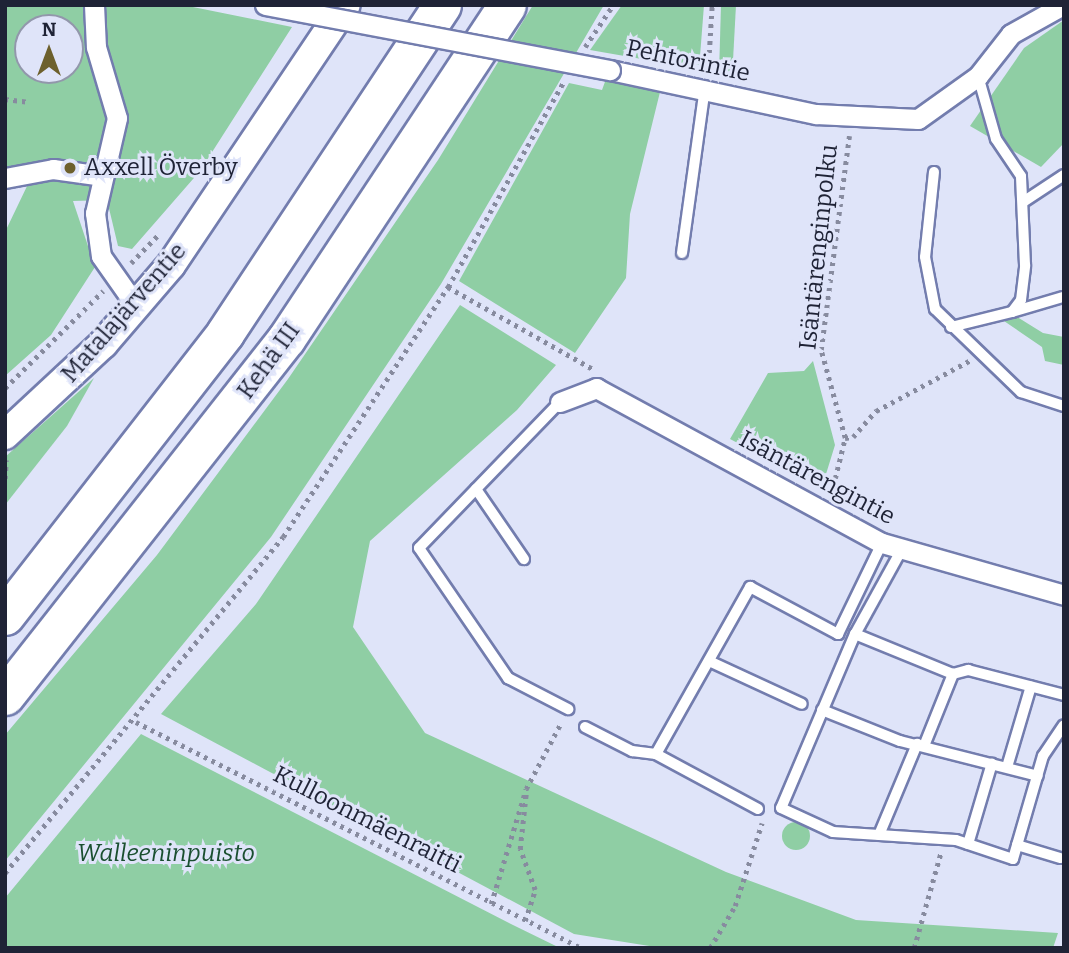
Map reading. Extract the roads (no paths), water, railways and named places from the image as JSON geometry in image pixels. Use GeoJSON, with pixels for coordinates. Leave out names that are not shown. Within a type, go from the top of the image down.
{"type":"FeatureCollection","features":[{"type":"Feature","properties":{"kind":"highway"},"geometry":{"type":"LineString","coordinates":[[5,616],[225,333],[442,5]]}},
{"type":"Feature","properties":{"kind":"highway","name":"Kehä III"},"geometry":{"type":"LineString","coordinates":[[5,696],[286,339],[507,5]]}},
{"type":"Feature","properties":{"kind":"main road","name":"Matalajärventie"},"geometry":{"type":"LineString","coordinates":[[5,435],[137,307],[254,147],[346,5]]}},
{"type":"Feature","properties":{"kind":"street"},"geometry":{"type":"LineString","coordinates":[[94,5],[96,47],[117,118],[95,213],[101,256],[114,280],[137,307]]}},
{"type":"Feature","properties":{"kind":"street","name":"Pehtorintie"},"geometry":{"type":"LineString","coordinates":[[265,5],[705,86],[851,119],[918,119],[978,76],[1011,34],[1056,6]]}},
{"type":"Feature","properties":{"kind":"street"},"geometry":{"type":"LineString","coordinates":[[5,178],[53,169],[102,176]]}},
{"type":"Feature","properties":{"kind":"street","name":"Isäntärengintie"},"geometry":{"type":"LineString","coordinates":[[560,402],[577,391],[609,394],[882,543],[1064,595]]}},
{"type":"Feature","properties":{"kind":"lane"},"geometry":{"type":"LineString","coordinates":[[978,76],[996,139],[1021,176],[1025,265],[1021,300],[1012,312]]}},
{"type":"Feature","properties":{"kind":"lane"},"geometry":{"type":"LineString","coordinates":[[682,253],[705,86]]}},
{"type":"Feature","properties":{"kind":"lane"},"geometry":{"type":"LineString","coordinates":[[934,173],[928,290],[951,327],[1021,392],[1064,406]]}},
{"type":"Feature","properties":{"kind":"lane"},"geometry":{"type":"LineString","coordinates":[[1023,202],[1064,175]]}},
{"type":"Feature","properties":{"kind":"lane"},"geometry":{"type":"LineString","coordinates":[[951,327],[1063,297]]}},
{"type":"Feature","properties":{"kind":"lane"},"geometry":{"type":"LineString","coordinates":[[560,402],[419,548],[508,678],[568,709]]}},
{"type":"Feature","properties":{"kind":"lane"},"geometry":{"type":"LineString","coordinates":[[476,489],[524,559]]}},
{"type":"Feature","properties":{"kind":"lane"},"geometry":{"type":"LineString","coordinates":[[656,754],[750,587],[838,634],[882,543]]}},
{"type":"Feature","properties":{"kind":"lane"},"geometry":{"type":"LineString","coordinates":[[902,549],[855,634],[781,808],[833,832],[945,840],[968,844],[1013,859],[1038,776],[1064,725]]}},
{"type":"Feature","properties":{"kind":"lane"},"geometry":{"type":"LineString","coordinates":[[855,634],[953,674],[968,670],[1064,695]]}},
{"type":"Feature","properties":{"kind":"lane"},"geometry":{"type":"LineString","coordinates":[[709,661],[802,704]]}},
{"type":"Feature","properties":{"kind":"lane"},"geometry":{"type":"LineString","coordinates":[[879,835],[953,674]]}},
{"type":"Feature","properties":{"kind":"lane"},"geometry":{"type":"LineString","coordinates":[[1007,767],[1031,686]]}},
{"type":"Feature","properties":{"kind":"lane"},"geometry":{"type":"LineString","coordinates":[[822,710],[921,745],[1038,776]]}},
{"type":"Feature","properties":{"kind":"lane"},"geometry":{"type":"LineString","coordinates":[[585,727],[632,751],[656,754],[758,809]]}},
{"type":"Feature","properties":{"kind":"lane"},"geometry":{"type":"LineString","coordinates":[[968,844],[992,763]]}},
{"type":"Feature","properties":{"kind":"lane"},"geometry":{"type":"LineString","coordinates":[[1017,845],[1060,858]]}},
{"type":"Feature","properties":{"kind":"place","name":"Axxell Överby"},"geometry":{"type":"Point","coordinates":[70,168]}},
{"type":"Feature","properties":{"kind":"park label","name":"Walleeninpuisto"},"geometry":{"type":"Point","coordinates":[166,854]}}]}
